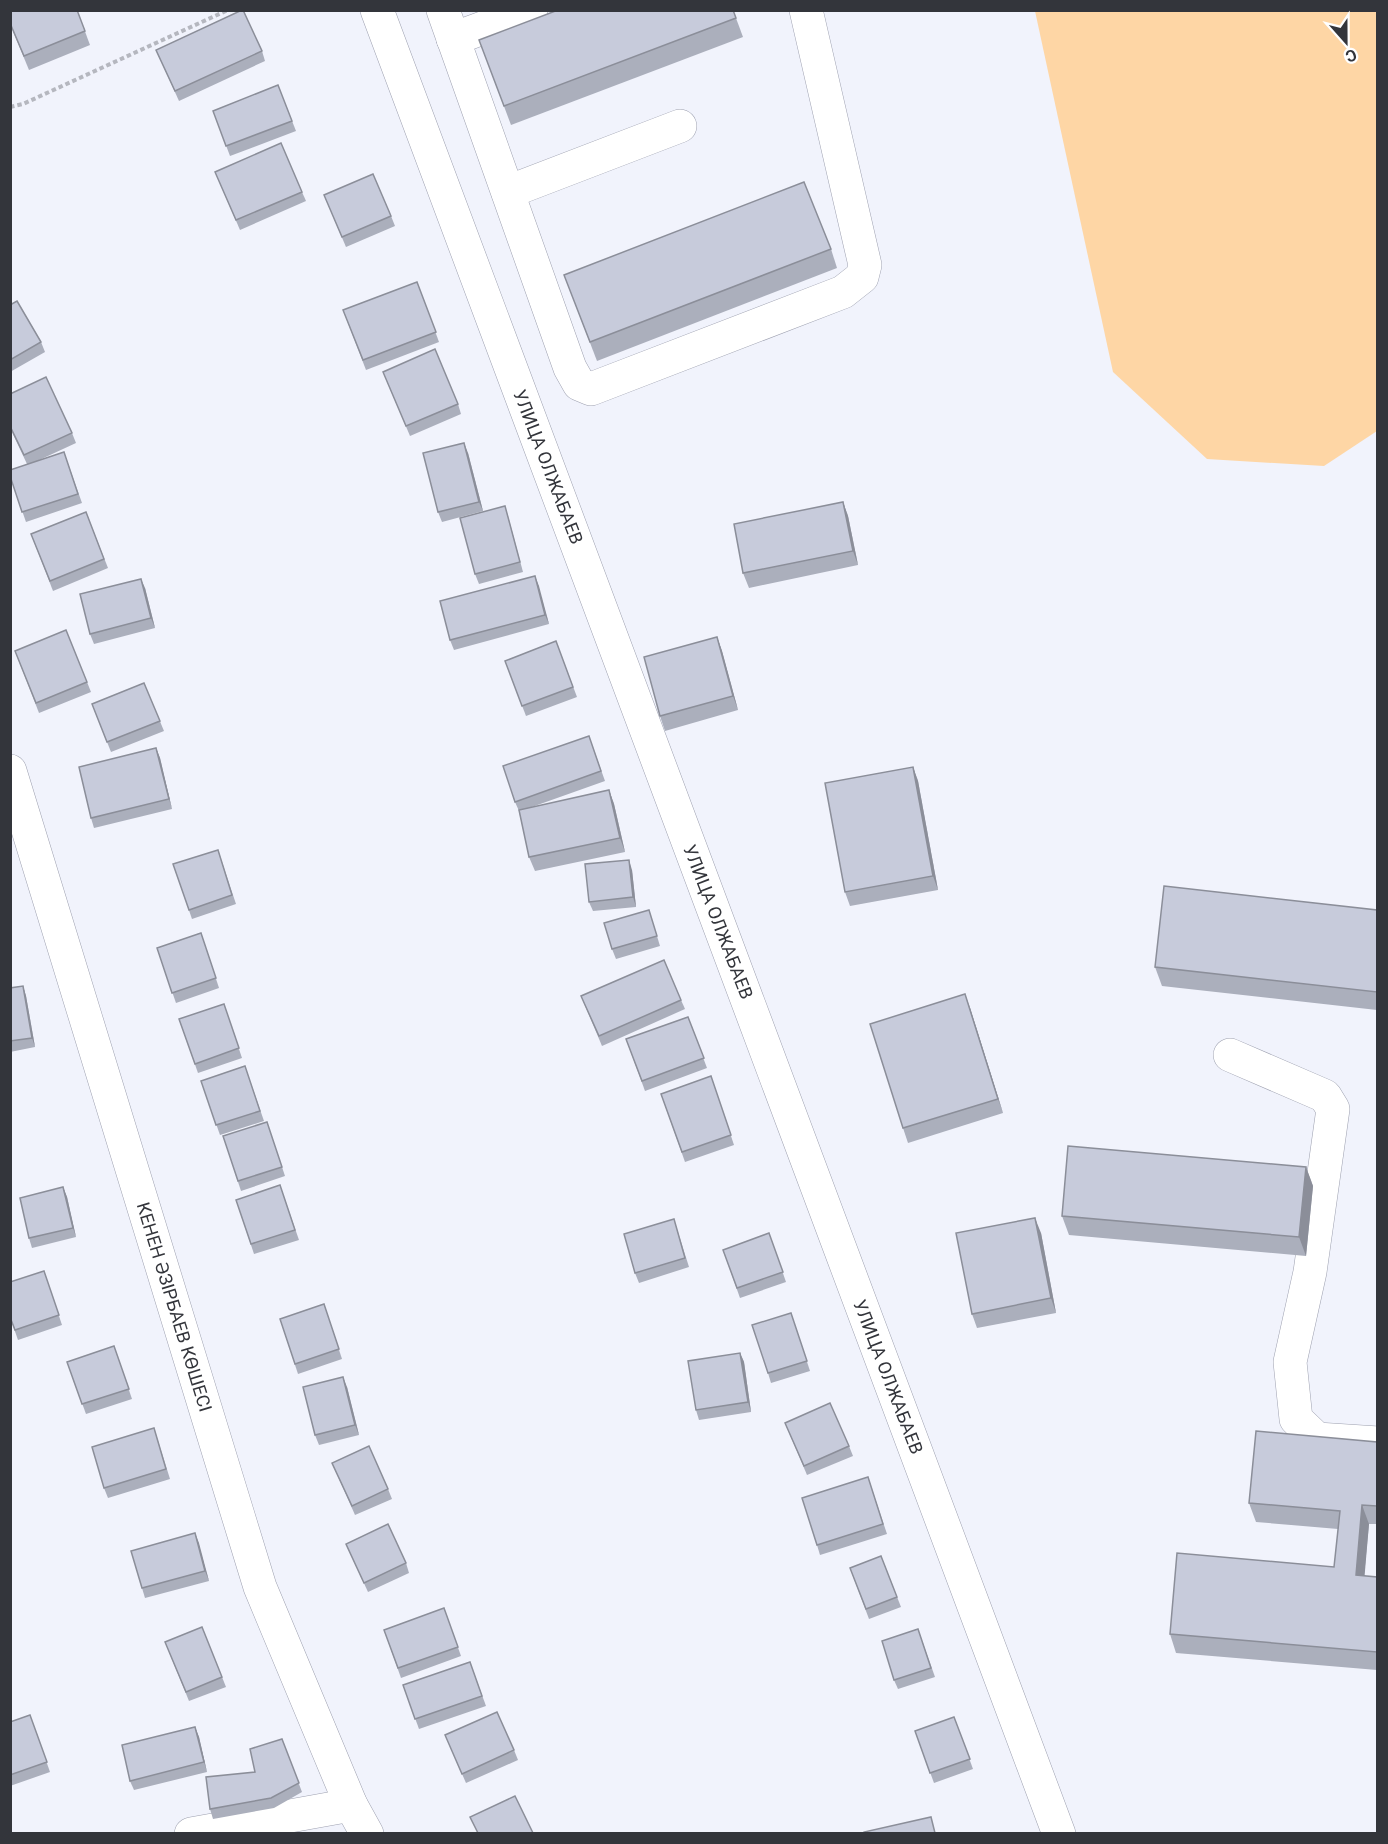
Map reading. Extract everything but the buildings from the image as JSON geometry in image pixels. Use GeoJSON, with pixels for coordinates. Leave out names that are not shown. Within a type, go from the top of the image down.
{"type":"FeatureCollection","features":[{"type":"Feature","properties":{"kind":"street","name":"УЛИЦА ОЛЖАБАЕВ"},"geometry":{"type":"LineString","coordinates":[[377,10],[1059,1833]]}},
{"type":"Feature","properties":{"kind":"street"},"geometry":{"type":"LineString","coordinates":[[531,10],[448,25],[570,368],[579,384],[591,388],[843,292],[862,277],[865,265],[806,10]]}},
{"type":"Feature","properties":{"kind":"street"},"geometry":{"type":"LineString","coordinates":[[508,192],[680,126]]}},
{"type":"Feature","properties":{"kind":"street","name":"КЕНЕН ӘЗІРБАЕВ КӨШЕСІ"},"geometry":{"type":"LineString","coordinates":[[10,771],[260,1587],[351,1805],[367,1833]]}},
{"type":"Feature","properties":{"kind":"street"},"geometry":{"type":"LineString","coordinates":[[1230,1055],[1325,1095],[1334,1109],[1310,1272],[1290,1362],[1296,1419],[1317,1439],[1377,1443]]}},
{"type":"Feature","properties":{"kind":"street"},"geometry":{"type":"LineString","coordinates":[[191,1833],[351,1805]]}},
{"type":"Feature","properties":{"kind":"path"},"geometry":{"type":"LineString","coordinates":[[10,107],[24,104],[228,10]]}},
{"type":"Feature","properties":{"kind":"shaded area"},"geometry":{"type":"Polygon","coordinates":[[[1035,11],[1377,11],[1377,431],[1324,466],[1207,459],[1113,372],[1035,11]]]}}]}
